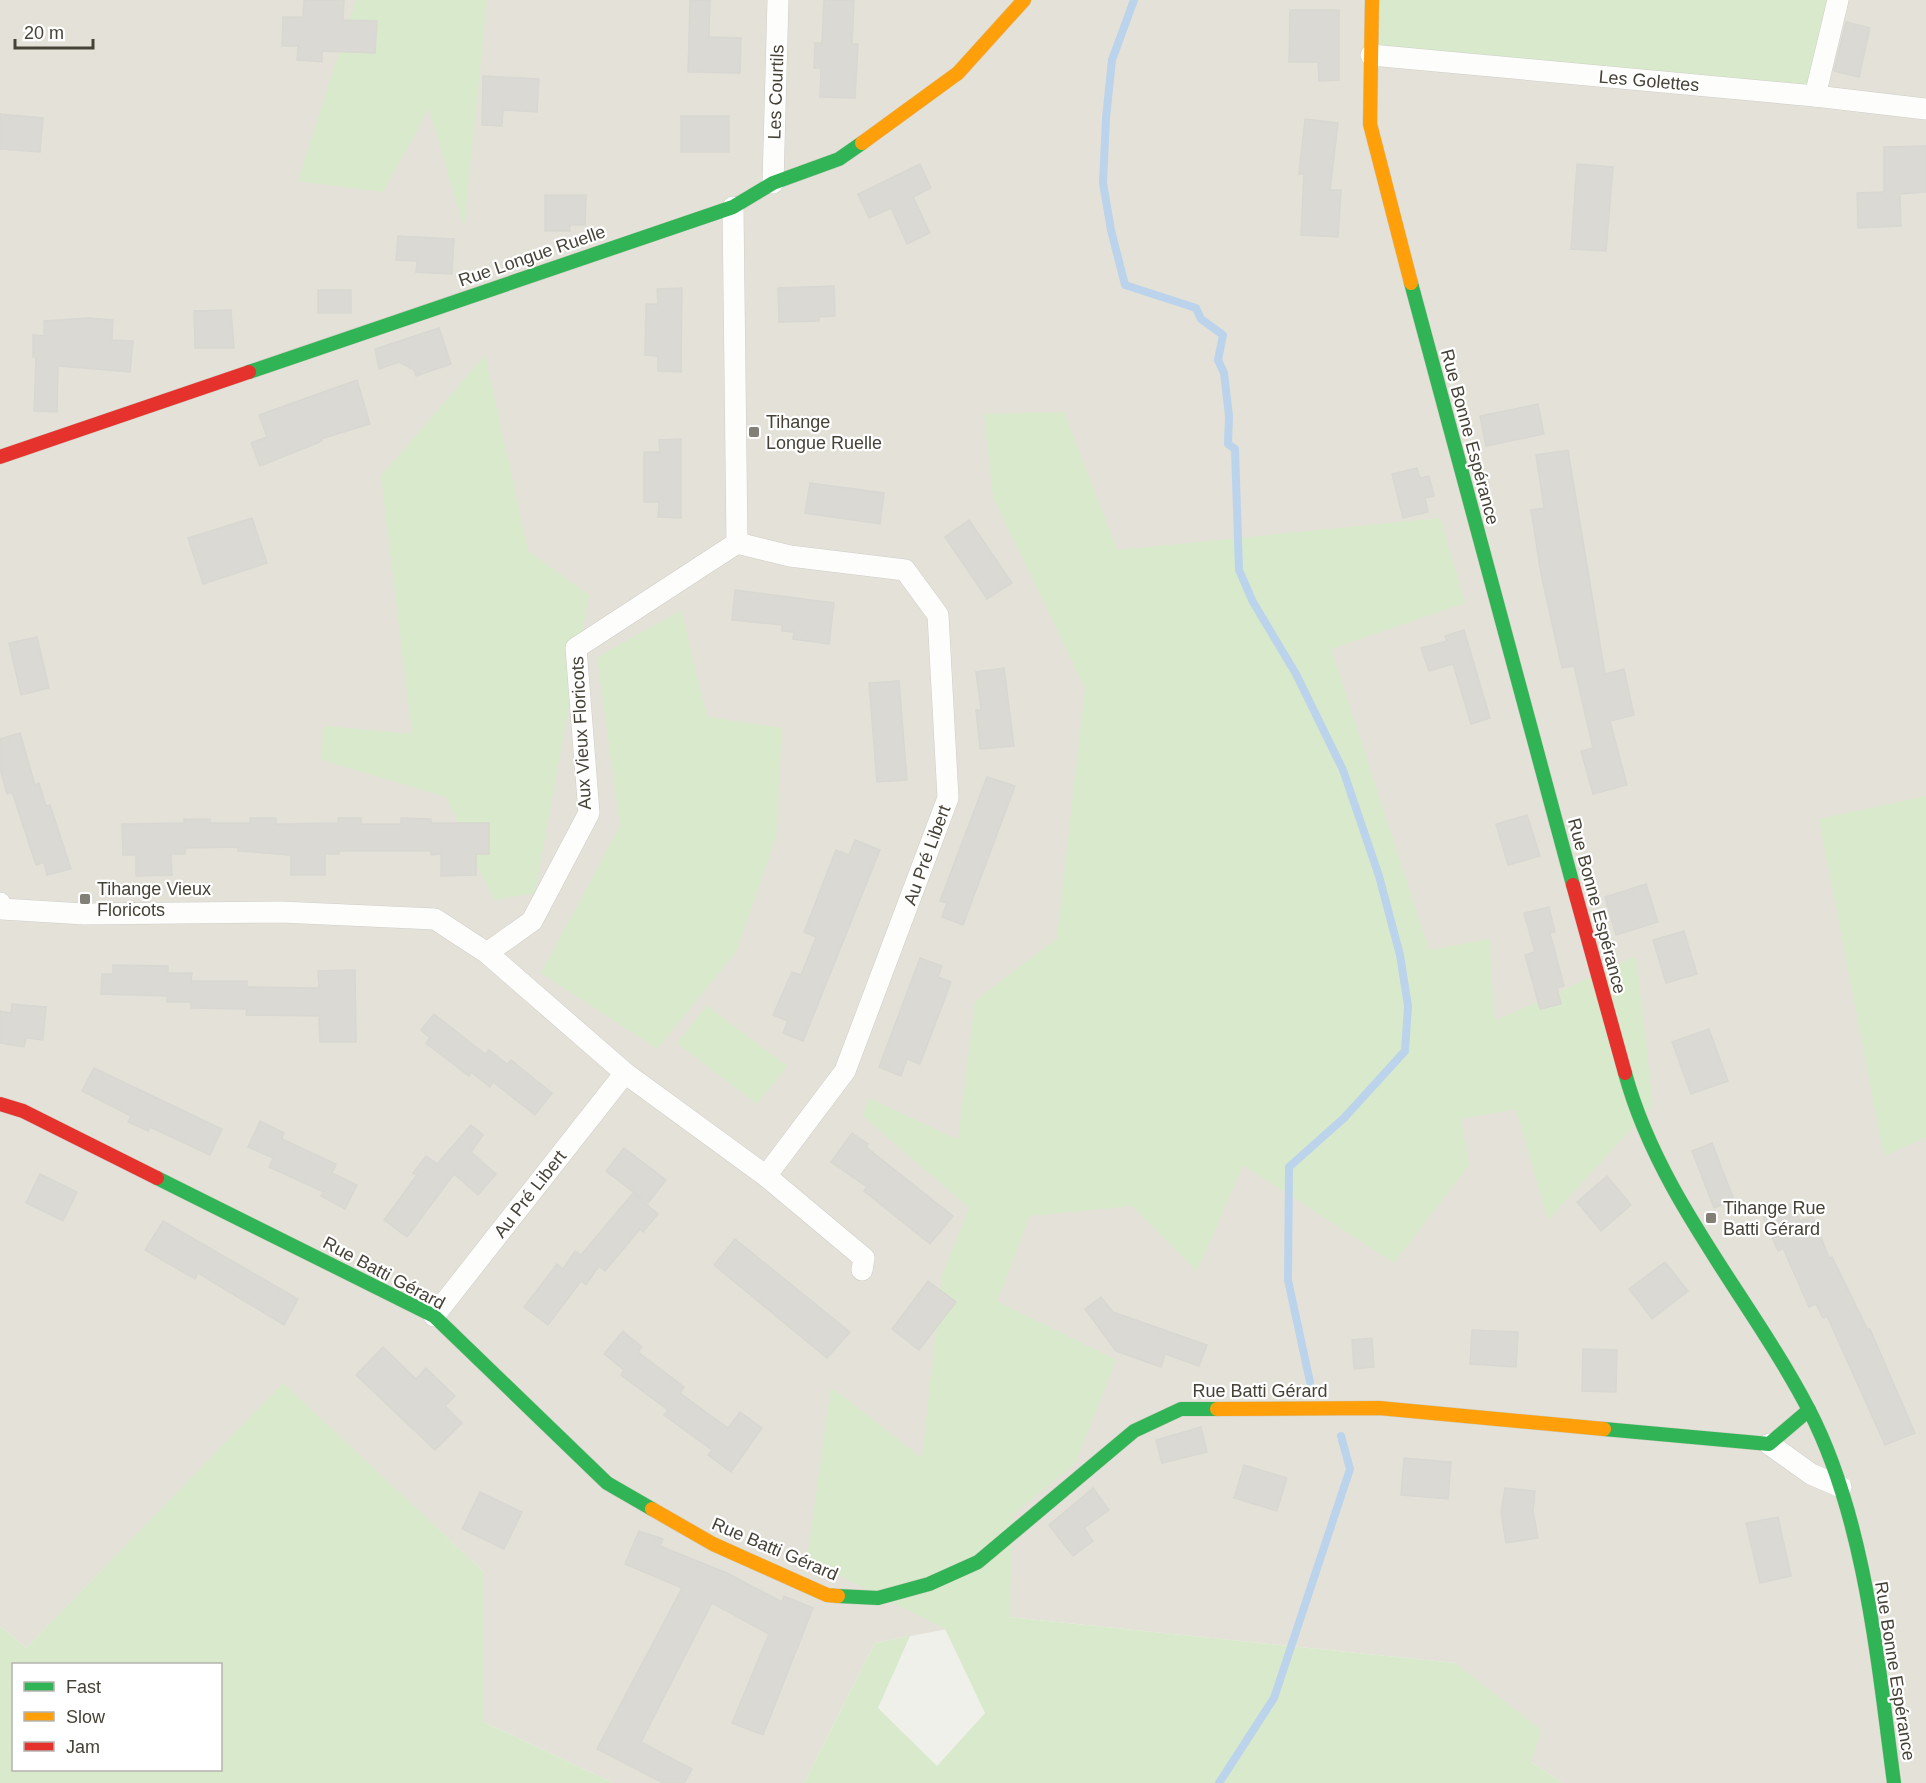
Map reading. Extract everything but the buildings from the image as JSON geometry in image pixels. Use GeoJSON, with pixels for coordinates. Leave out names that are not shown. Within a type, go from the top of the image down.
{"type":"FeatureCollection","features":[{"type":"Feature","properties":{"kind":"street","name":"Les Courtils"},"geometry":{"type":"LineString","coordinates":[[773,183],[778,0]]}},
{"type":"Feature","properties":{"kind":"street","name":"Rue Longue Ruelle"},"geometry":{"type":"LineString","coordinates":[[0,458],[733,207],[773,183],[839,159],[958,73],[1024,0]]}},
{"type":"Feature","properties":{"kind":"street","name":"Rue Bonne Espérance"},"geometry":{"type":"LineString","coordinates":[[1372,0],[1370,124],[1437,386],[1632,1100],[1663,1170],[1809,1410],[1841,1487],[1872,1620],[1894,1783]]}},
{"type":"Feature","properties":{"kind":"street"},"geometry":{"type":"LineString","coordinates":[[1815,96],[1838,0]]}},
{"type":"Feature","properties":{"kind":"street","name":"Les Golettes"},"geometry":{"type":"LineString","coordinates":[[1371,55],[1815,96],[1926,109]]}},
{"type":"Feature","properties":{"kind":"street"},"geometry":{"type":"LineString","coordinates":[[733,207],[737,543]]}},
{"type":"Feature","properties":{"kind":"street","name":"Aux Vieux Floricots"},"geometry":{"type":"LineString","coordinates":[[487,953],[532,921],[589,813],[576,648],[737,543]]}},
{"type":"Feature","properties":{"kind":"street","name":"Au Pré Libert"},"geometry":{"type":"LineString","coordinates":[[737,543],[790,556],[905,570],[938,615],[948,798],[845,1071],[766,1176]]}},
{"type":"Feature","properties":{"kind":"street"},"geometry":{"type":"LineString","coordinates":[[0,903],[2,909],[84,914],[281,912],[435,919],[487,953],[625,1072],[766,1176],[864,1258],[862,1270]]}},
{"type":"Feature","properties":{"kind":"street","name":"Au Pré Libert"},"geometry":{"type":"LineString","coordinates":[[434,1316],[625,1072]]}},
{"type":"Feature","properties":{"kind":"street","name":"Rue Batti Gérard"},"geometry":{"type":"LineString","coordinates":[[0,1104],[23,1111],[434,1316],[607,1484],[713,1544],[827,1595],[878,1598],[929,1584],[978,1562],[1134,1431],[1181,1409],[1379,1408],[1769,1444]]}},
{"type":"Feature","properties":{"kind":"street"},"geometry":{"type":"LineString","coordinates":[[1809,1410],[1769,1444],[1811,1474],[1841,1487]]}},
{"type":"Feature","properties":{"kind":"shaded area"},"geometry":{"type":"Polygon","coordinates":[[[0,0],[1926,0],[1926,1783],[1563,1783],[1531,1762],[1455,1663],[1009,1617],[875,1643],[804,1783],[613,1783],[484,1722],[484,1572],[283,1384],[26,1648],[0,1626],[0,0]]]}},
{"type":"Feature","properties":{"kind":"green space"},"geometry":{"type":"Polygon","coordinates":[[[356,0],[487,0],[464,228],[429,108],[383,192],[298,181],[356,0]]]}},
{"type":"Feature","properties":{"kind":"green space"},"geometry":{"type":"Polygon","coordinates":[[[1372,0],[1838,0],[1815,96],[1371,55],[1372,0]]]}},
{"type":"Feature","properties":{"kind":"green space"},"geometry":{"type":"Polygon","coordinates":[[[485,355],[528,551],[589,595],[535,893],[494,900],[446,797],[322,760],[323,726],[412,734],[381,476],[485,355]]]}},
{"type":"Feature","properties":{"kind":"green space"},"geometry":{"type":"Polygon","coordinates":[[[1064,412],[1117,550],[1440,518],[1465,603],[1331,649],[1429,950],[1489,939],[1495,1021],[1636,956],[1653,1105],[1548,1220],[1516,1109],[1461,1119],[1469,1165],[1394,1263],[1243,1165],[1197,1271],[1132,1206],[1030,1216],[997,1301],[1116,1360],[1075,1464],[1014,1514],[1009,1617],[1455,1663],[1541,1730],[1531,1762],[1563,1783],[804,1783],[875,1643],[910,1636],[878,1708],[937,1766],[985,1713],[945,1629],[807,1559],[831,1387],[922,1458],[942,1275],[969,1208],[863,1116],[869,1098],[958,1140],[975,1001],[1057,938],[1085,688],[993,497],[984,414],[1064,412]]]}},
{"type":"Feature","properties":{"kind":"green space"},"geometry":{"type":"Polygon","coordinates":[[[681,610],[707,717],[782,728],[776,837],[736,952],[657,1049],[541,973],[620,826],[597,657],[681,610]]]}},
{"type":"Feature","properties":{"kind":"green space"},"geometry":{"type":"Polygon","coordinates":[[[1926,796],[1926,1137],[1884,1156],[1819,819],[1926,796]]]}},
{"type":"Feature","properties":{"kind":"green space"},"geometry":{"type":"Polygon","coordinates":[[[707,1006],[787,1066],[757,1104],[677,1043],[707,1006]]]}},
{"type":"Feature","properties":{"kind":"green space"},"geometry":{"type":"Polygon","coordinates":[[[283,1383],[484,1572],[484,1722],[613,1783],[0,1783],[0,1626],[26,1648],[283,1383]]]}},
{"type":"Feature","properties":{"kind":"waterway"},"geometry":{"type":"LineString","coordinates":[[1134,0],[1112,60],[1103,183],[1111,230],[1125,285],[1196,308],[1201,319],[1223,335],[1218,360],[1224,373],[1229,416],[1228,444],[1235,449],[1239,570],[1253,602],[1296,674],[1343,770],[1379,876],[1400,955],[1408,1006],[1405,1051],[1344,1118],[1289,1167],[1288,1280],[1310,1382]]}},
{"type":"Feature","properties":{"kind":"waterway"},"geometry":{"type":"LineString","coordinates":[[1219,1783],[1274,1698],[1350,1469],[1341,1436]]}},
{"type":"Feature","properties":{"kind":"traffic: fast"},"geometry":{"type":"LineString","coordinates":[[249,372],[733,207],[773,183],[839,159],[862,143]]}},
{"type":"Feature","properties":{"kind":"traffic: fast"},"geometry":{"type":"LineString","coordinates":[[1411,283],[1573,885]]}},
{"type":"Feature","properties":{"kind":"traffic: fast"},"geometry":{"type":"LineString","coordinates":[[1625,1073],[1640,1119],[1683,1205],[1786,1368],[1828,1452],[1844,1497],[1866,1592],[1894,1783]]}},
{"type":"Feature","properties":{"kind":"traffic: fast"},"geometry":{"type":"LineString","coordinates":[[157,1178],[434,1316],[607,1483],[652,1509]]}},
{"type":"Feature","properties":{"kind":"traffic: fast"},"geometry":{"type":"LineString","coordinates":[[838,1596],[878,1598],[929,1584],[978,1562],[1134,1431],[1181,1409],[1217,1409]]}},
{"type":"Feature","properties":{"kind":"traffic: fast"},"geometry":{"type":"LineString","coordinates":[[1604,1429],[1769,1444],[1809,1410]]}},
{"type":"Feature","properties":{"kind":"traffic: slow"},"geometry":{"type":"LineString","coordinates":[[862,143],[958,73],[1024,0]]}},
{"type":"Feature","properties":{"kind":"traffic: slow"},"geometry":{"type":"LineString","coordinates":[[1372,0],[1370,124],[1411,283]]}},
{"type":"Feature","properties":{"kind":"traffic: slow"},"geometry":{"type":"LineString","coordinates":[[1217,1409],[1379,1408],[1604,1429]]}},
{"type":"Feature","properties":{"kind":"traffic: slow"},"geometry":{"type":"LineString","coordinates":[[652,1509],[713,1544],[827,1595],[838,1596]]}},
{"type":"Feature","properties":{"kind":"traffic: jam"},"geometry":{"type":"LineString","coordinates":[[0,457],[249,372]]}},
{"type":"Feature","properties":{"kind":"traffic: jam"},"geometry":{"type":"LineString","coordinates":[[1573,885],[1625,1073]]}},
{"type":"Feature","properties":{"kind":"traffic: jam"},"geometry":{"type":"LineString","coordinates":[[0,1104],[23,1111],[157,1178]]}},
{"type":"Feature","properties":{"kind":"place","name":"Tihange Longue Ruelle"},"geometry":{"type":"Point","coordinates":[754,432]}},
{"type":"Feature","properties":{"kind":"place","name":"Tihange Vieux Floricots"},"geometry":{"type":"Point","coordinates":[85,899]}},
{"type":"Feature","properties":{"kind":"place","name":"Tihange Rue Batti Gérard"},"geometry":{"type":"Point","coordinates":[1711,1218]}}]}
